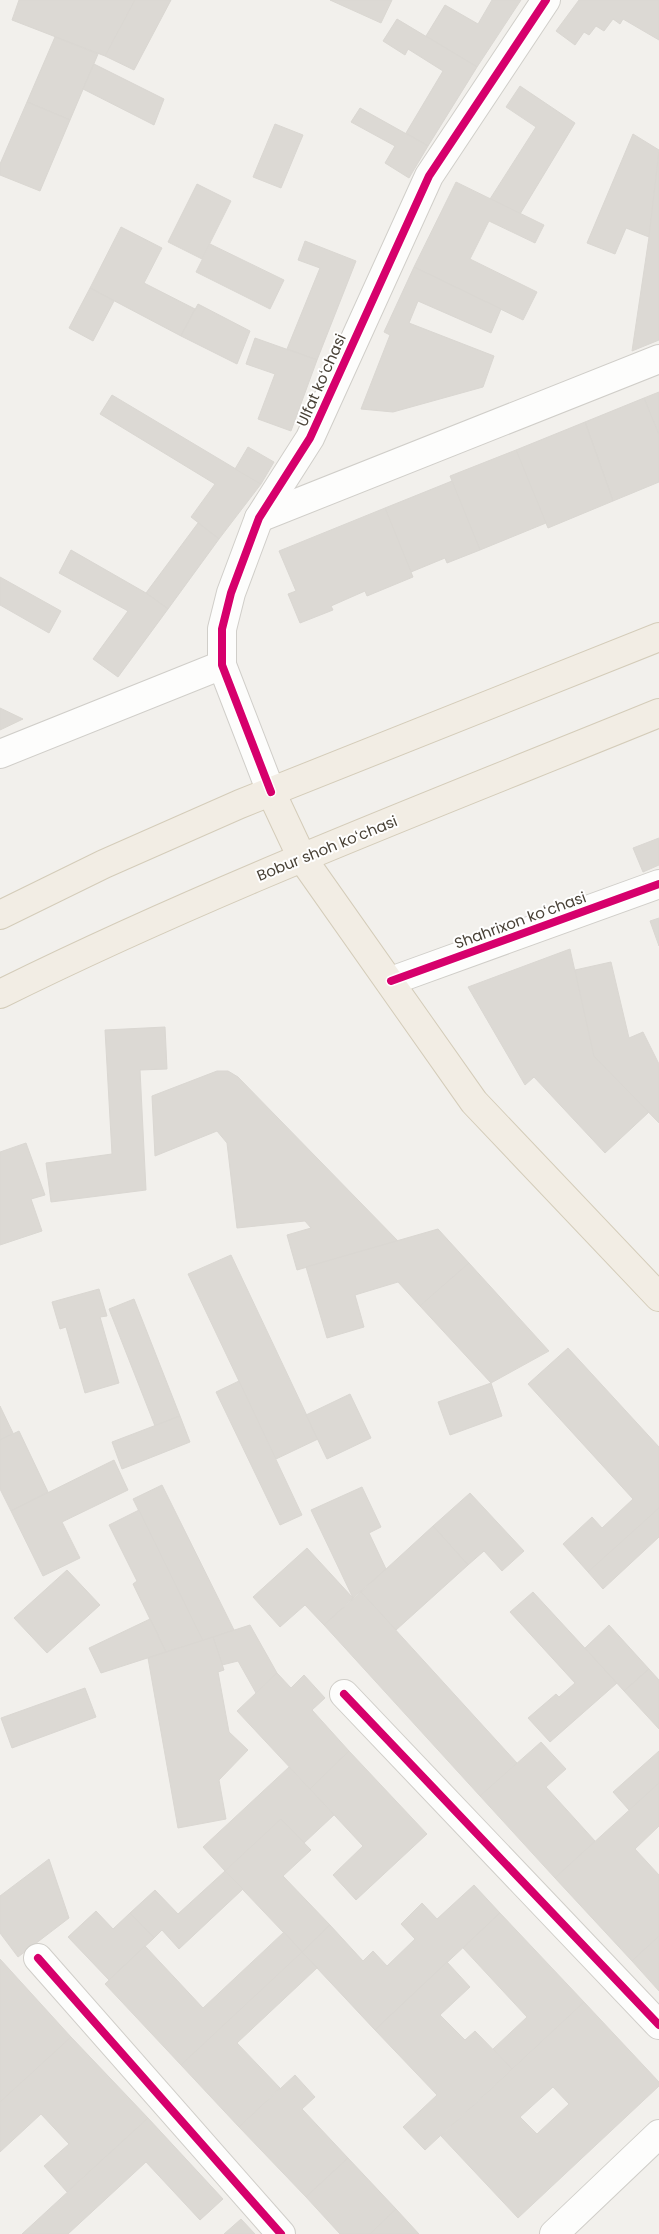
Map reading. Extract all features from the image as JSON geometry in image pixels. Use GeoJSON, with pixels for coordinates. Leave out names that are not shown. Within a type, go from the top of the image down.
{"type":"FeatureCollection","features":[{"type":"Feature","properties":{"kind":"main road"},"geometry":{"type":"LineString","coordinates":[[0,915],[104,864],[271,792],[659,637]]}},
{"type":"Feature","properties":{"kind":"main road","name":"Bobur shoh koʻchasi"},"geometry":{"type":"LineString","coordinates":[[0,994],[119,936],[302,858],[659,713]]}},
{"type":"Feature","properties":{"kind":"main road"},"geometry":{"type":"LineString","coordinates":[[271,792],[302,858],[391,981],[474,1102],[659,1297]]}},
{"type":"Feature","properties":{"kind":"street","name":"Ulfat koʻchasi"},"geometry":{"type":"LineString","coordinates":[[271,792],[222,665],[222,629],[231,593],[259,518],[310,438],[429,176],[546,0]]}},
{"type":"Feature","properties":{"kind":"street"},"geometry":{"type":"LineString","coordinates":[[259,518],[659,359]]}},
{"type":"Feature","properties":{"kind":"street"},"geometry":{"type":"LineString","coordinates":[[0,754],[222,665]]}},
{"type":"Feature","properties":{"kind":"street","name":"Shahrixon koʻchasi"},"geometry":{"type":"LineString","coordinates":[[391,981],[659,884]]}},
{"type":"Feature","properties":{"kind":"street"},"geometry":{"type":"LineString","coordinates":[[344,1694],[659,2025]]}},
{"type":"Feature","properties":{"kind":"street"},"geometry":{"type":"LineString","coordinates":[[38,1958],[281,2234]]}},
{"type":"Feature","properties":{"kind":"street"},"geometry":{"type":"LineString","coordinates":[[554,2234],[659,2134]]}},
{"type":"Feature","properties":{"kind":"building"},"geometry":{"type":"Polygon","coordinates":[[[19,0],[135,0],[105,56],[12,20],[19,0]]]}},
{"type":"Feature","properties":{"kind":"building"},"geometry":{"type":"Polygon","coordinates":[[[135,0],[171,0],[134,70],[105,56],[135,0]]]}},
{"type":"Feature","properties":{"kind":"building"},"geometry":{"type":"Polygon","coordinates":[[[330,0],[392,0],[381,23],[330,0]]]}},
{"type":"Feature","properties":{"kind":"building"},"geometry":{"type":"Polygon","coordinates":[[[492,0],[521,0],[477,67],[426,36],[445,5],[478,24],[492,0]]]}},
{"type":"Feature","properties":{"kind":"building"},"geometry":{"type":"Polygon","coordinates":[[[579,0],[659,0],[659,40],[623,19],[620,24],[613,19],[604,31],[596,26],[589,35],[584,32],[575,45],[556,31],[579,0]]]}},
{"type":"Feature","properties":{"kind":"building"},"geometry":{"type":"Polygon","coordinates":[[[397,19],[477,67],[428,146],[406,133],[443,71],[408,49],[405,55],[383,41],[397,19]]]}},
{"type":"Feature","properties":{"kind":"building"},"geometry":{"type":"Polygon","coordinates":[[[55,37],[98,54],[70,120],[27,102],[55,37]]]}},
{"type":"Feature","properties":{"kind":"building"},"geometry":{"type":"Polygon","coordinates":[[[94,64],[164,99],[154,125],[83,89],[94,64]]]}},
{"type":"Feature","properties":{"kind":"building"},"geometry":{"type":"Polygon","coordinates":[[[520,86],[575,123],[520,214],[490,199],[536,127],[506,107],[520,86]]]}},
{"type":"Feature","properties":{"kind":"building"},"geometry":{"type":"Polygon","coordinates":[[[27,102],[70,120],[40,191],[0,175],[0,164],[27,102]]]}},
{"type":"Feature","properties":{"kind":"building"},"geometry":{"type":"Polygon","coordinates":[[[360,108],[428,146],[409,178],[385,163],[395,146],[351,122],[360,108]]]}},
{"type":"Feature","properties":{"kind":"building"},"geometry":{"type":"Polygon","coordinates":[[[275,124],[303,135],[281,188],[253,177],[275,124]]]}},
{"type":"Feature","properties":{"kind":"building"},"geometry":{"type":"Polygon","coordinates":[[[633,134],[659,150],[649,237],[626,228],[615,254],[587,243],[633,134]]]}},
{"type":"Feature","properties":{"kind":"building"},"geometry":{"type":"Polygon","coordinates":[[[659,152],[659,340],[632,351],[649,237],[659,152]]]}},
{"type":"Feature","properties":{"kind":"building"},"geometry":{"type":"Polygon","coordinates":[[[456,182],[544,225],[535,243],[489,221],[470,259],[537,292],[523,320],[414,267],[456,182]]]}},
{"type":"Feature","properties":{"kind":"building"},"geometry":{"type":"Polygon","coordinates":[[[197,184],[231,201],[202,259],[168,242],[197,184]]]}},
{"type":"Feature","properties":{"kind":"building"},"geometry":{"type":"Polygon","coordinates":[[[121,227],[162,248],[144,283],[195,309],[181,336],[90,288],[121,227]]]}},
{"type":"Feature","properties":{"kind":"building"},"geometry":{"type":"Polygon","coordinates":[[[305,241],[356,261],[317,360],[287,349],[320,268],[298,260],[305,241]]]}},
{"type":"Feature","properties":{"kind":"building"},"geometry":{"type":"Polygon","coordinates":[[[210,244],[284,280],[270,309],[196,272],[210,244]]]}},
{"type":"Feature","properties":{"kind":"building"},"geometry":{"type":"Polygon","coordinates":[[[414,267],[501,309],[491,333],[418,301],[409,323],[494,356],[483,387],[393,412],[361,409],[390,335],[384,332],[414,267]]]}},
{"type":"Feature","properties":{"kind":"building"},"geometry":{"type":"Polygon","coordinates":[[[90,288],[114,301],[93,341],[69,328],[90,288]]]}},
{"type":"Feature","properties":{"kind":"building"},"geometry":{"type":"Polygon","coordinates":[[[198,304],[250,331],[237,364],[181,336],[198,304]]]}},
{"type":"Feature","properties":{"kind":"building"},"geometry":{"type":"Polygon","coordinates":[[[255,338],[317,360],[291,431],[258,419],[275,374],[246,364],[255,338]]]}},
{"type":"Feature","properties":{"kind":"building"},"geometry":{"type":"Polygon","coordinates":[[[659,392],[659,435],[644,398],[659,392]]]}},
{"type":"Feature","properties":{"kind":"building"},"geometry":{"type":"Polygon","coordinates":[[[112,395],[261,484],[219,539],[191,517],[215,484],[100,414],[112,395]]]}},
{"type":"Feature","properties":{"kind":"building"},"geometry":{"type":"Polygon","coordinates":[[[644,398],[659,435],[659,482],[613,501],[585,422],[644,398]]]}},
{"type":"Feature","properties":{"kind":"building"},"geometry":{"type":"Polygon","coordinates":[[[585,422],[613,501],[548,528],[516,450],[585,422]]]}},
{"type":"Feature","properties":{"kind":"building"},"geometry":{"type":"Polygon","coordinates":[[[248,447],[274,462],[261,484],[235,469],[248,447]]]}},
{"type":"Feature","properties":{"kind":"building"},"geometry":{"type":"Polygon","coordinates":[[[516,450],[546,523],[480,550],[450,476],[516,450]]]}},
{"type":"Feature","properties":{"kind":"building"},"geometry":{"type":"Polygon","coordinates":[[[452,481],[480,550],[447,563],[445,558],[411,572],[385,508],[452,481]]]}},
{"type":"Feature","properties":{"kind":"building"},"geometry":{"type":"Polygon","coordinates":[[[385,508],[413,577],[367,596],[365,591],[331,606],[333,610],[300,623],[288,594],[296,591],[279,551],[385,508]]]}},
{"type":"Feature","properties":{"kind":"building"},"geometry":{"type":"Polygon","coordinates":[[[198,523],[219,539],[168,609],[146,593],[198,523]]]}},
{"type":"Feature","properties":{"kind":"building"},"geometry":{"type":"Polygon","coordinates":[[[71,550],[146,593],[168,609],[118,677],[93,659],[128,611],[59,573],[71,550]]]}},
{"type":"Feature","properties":{"kind":"building"},"geometry":{"type":"Polygon","coordinates":[[[0,577],[61,611],[49,633],[0,605],[0,577]]]}},
{"type":"Feature","properties":{"kind":"building"},"geometry":{"type":"Polygon","coordinates":[[[0,708],[23,719],[0,730],[0,708]]]}},
{"type":"Feature","properties":{"kind":"building"},"geometry":{"type":"Polygon","coordinates":[[[659,838],[659,865],[643,872],[633,848],[659,838]]]}},
{"type":"Feature","properties":{"kind":"building"},"geometry":{"type":"Polygon","coordinates":[[[659,918],[659,946],[650,921],[659,918]]]}},
{"type":"Feature","properties":{"kind":"building"},"geometry":{"type":"Polygon","coordinates":[[[570,949],[594,1056],[649,1112],[605,1153],[534,1077],[525,1085],[468,987],[570,949]]]}},
{"type":"Feature","properties":{"kind":"building"},"geometry":{"type":"Polygon","coordinates":[[[611,962],[629,1038],[643,1032],[659,1064],[659,1123],[594,1056],[575,970],[611,962]]]}},
{"type":"Feature","properties":{"kind":"building"},"geometry":{"type":"Polygon","coordinates":[[[165,1027],[167,1069],[140,1070],[146,1190],[51,1202],[46,1163],[112,1154],[105,1030],[165,1027]]]}},
{"type":"Feature","properties":{"kind":"building"},"geometry":{"type":"Polygon","coordinates":[[[217,1071],[228,1071],[238,1077],[398,1241],[297,1270],[287,1235],[311,1228],[305,1221],[237,1228],[227,1143],[217,1131],[155,1156],[152,1096],[217,1071]]]}},
{"type":"Feature","properties":{"kind":"building"},"geometry":{"type":"Polygon","coordinates":[[[26,1143],[45,1195],[31,1199],[42,1231],[0,1245],[0,1152],[26,1143]]]}},
{"type":"Feature","properties":{"kind":"building"},"geometry":{"type":"Polygon","coordinates":[[[438,1229],[469,1263],[420,1306],[398,1282],[355,1295],[364,1327],[327,1338],[306,1267],[438,1229]]]}},
{"type":"Feature","properties":{"kind":"building"},"geometry":{"type":"Polygon","coordinates":[[[231,1255],[318,1439],[276,1459],[188,1274],[231,1255]]]}},
{"type":"Feature","properties":{"kind":"building"},"geometry":{"type":"Polygon","coordinates":[[[469,1263],[549,1351],[491,1383],[420,1306],[469,1263]]]}},
{"type":"Feature","properties":{"kind":"building"},"geometry":{"type":"Polygon","coordinates":[[[99,1289],[107,1316],[100,1317],[119,1383],[85,1393],[66,1327],[60,1329],[52,1302],[99,1289]]]}},
{"type":"Feature","properties":{"kind":"building"},"geometry":{"type":"Polygon","coordinates":[[[134,1299],[180,1416],[155,1426],[109,1309],[134,1299]]]}},
{"type":"Feature","properties":{"kind":"building"},"geometry":{"type":"Polygon","coordinates":[[[568,1348],[659,1447],[659,1508],[588,1572],[563,1544],[592,1517],[602,1528],[633,1499],[528,1384],[568,1348]]]}},
{"type":"Feature","properties":{"kind":"building"},"geometry":{"type":"Polygon","coordinates":[[[239,1381],[302,1515],[280,1525],[216,1392],[239,1381]]]}},
{"type":"Feature","properties":{"kind":"building"},"geometry":{"type":"Polygon","coordinates":[[[491,1383],[502,1416],[450,1435],[438,1402],[491,1383]]]}},
{"type":"Feature","properties":{"kind":"building"},"geometry":{"type":"Polygon","coordinates":[[[350,1394],[371,1438],[327,1459],[306,1415],[350,1394]]]}},
{"type":"Feature","properties":{"kind":"building"},"geometry":{"type":"Polygon","coordinates":[[[0,1406],[13,1433],[0,1440],[0,1406]]]}},
{"type":"Feature","properties":{"kind":"building"},"geometry":{"type":"Polygon","coordinates":[[[180,1416],[190,1442],[122,1469],[112,1442],[180,1416]]]}},
{"type":"Feature","properties":{"kind":"building"},"geometry":{"type":"Polygon","coordinates":[[[19,1431],[48,1492],[11,1511],[0,1489],[0,1440],[19,1431]]]}},
{"type":"Feature","properties":{"kind":"building"},"geometry":{"type":"Polygon","coordinates":[[[114,1460],[128,1490],[62,1522],[80,1558],[43,1576],[11,1511],[114,1460]]]}},
{"type":"Feature","properties":{"kind":"building"},"geometry":{"type":"Polygon","coordinates":[[[162,1485],[234,1630],[203,1641],[133,1499],[162,1485]]]}},
{"type":"Feature","properties":{"kind":"building"},"geometry":{"type":"Polygon","coordinates":[[[362,1487],[381,1527],[369,1533],[386,1569],[353,1598],[311,1510],[362,1487]]]}},
{"type":"Feature","properties":{"kind":"building"},"geometry":{"type":"Polygon","coordinates":[[[470,1493],[524,1551],[502,1571],[484,1551],[468,1565],[433,1526],[470,1493]]]}},
{"type":"Feature","properties":{"kind":"building"},"geometry":{"type":"Polygon","coordinates":[[[659,1508],[659,1537],[603,1589],[588,1572],[659,1508]]]}},
{"type":"Feature","properties":{"kind":"building"},"geometry":{"type":"Polygon","coordinates":[[[139,1510],[203,1641],[166,1652],[133,1584],[137,1581],[109,1525],[139,1510]]]}},
{"type":"Feature","properties":{"kind":"building"},"geometry":{"type":"Polygon","coordinates":[[[433,1526],[468,1565],[396,1630],[361,1592],[433,1526]]]}},
{"type":"Feature","properties":{"kind":"building"},"geometry":{"type":"Polygon","coordinates":[[[307,1548],[353,1598],[324,1625],[305,1605],[280,1627],[253,1597],[307,1548]]]}},
{"type":"Feature","properties":{"kind":"building"},"geometry":{"type":"Polygon","coordinates":[[[67,1570],[100,1605],[47,1653],[14,1618],[67,1570]]]}},
{"type":"Feature","properties":{"kind":"building"},"geometry":{"type":"Polygon","coordinates":[[[361,1592],[517,1763],[480,1796],[324,1625],[361,1592]]]}},
{"type":"Feature","properties":{"kind":"building"},"geometry":{"type":"Polygon","coordinates":[[[533,1592],[617,1683],[550,1742],[528,1718],[556,1694],[559,1697],[575,1683],[510,1612],[533,1592]]]}},
{"type":"Feature","properties":{"kind":"building"},"geometry":{"type":"Polygon","coordinates":[[[150,1619],[166,1652],[101,1673],[89,1648],[150,1619]]]}},
{"type":"Feature","properties":{"kind":"building"},"geometry":{"type":"Polygon","coordinates":[[[250,1625],[277,1673],[256,1693],[238,1661],[222,1665],[213,1637],[250,1625]]]}},
{"type":"Feature","properties":{"kind":"building"},"geometry":{"type":"Polygon","coordinates":[[[609,1625],[649,1669],[624,1691],[585,1648],[609,1625]]]}},
{"type":"Feature","properties":{"kind":"building"},"geometry":{"type":"Polygon","coordinates":[[[213,1637],[224,1670],[218,1672],[229,1732],[248,1750],[219,1780],[226,1819],[178,1828],[148,1658],[213,1637]]]}},
{"type":"Feature","properties":{"kind":"building"},"geometry":{"type":"Polygon","coordinates":[[[649,1669],[659,1680],[659,1729],[624,1691],[649,1669]]]}},
{"type":"Feature","properties":{"kind":"building"},"geometry":{"type":"Polygon","coordinates":[[[277,1673],[291,1688],[304,1675],[325,1698],[312,1710],[349,1751],[310,1789],[237,1711],[277,1673]]]}},
{"type":"Feature","properties":{"kind":"building"},"geometry":{"type":"Polygon","coordinates":[[[85,1688],[96,1717],[12,1748],[1,1718],[85,1688]]]}},
{"type":"Feature","properties":{"kind":"building"},"geometry":{"type":"Polygon","coordinates":[[[541,1742],[566,1769],[546,1787],[595,1841],[555,1878],[480,1796],[541,1742]]]}},
{"type":"Feature","properties":{"kind":"building"},"geometry":{"type":"Polygon","coordinates":[[[349,1751],[427,1834],[356,1900],[333,1875],[363,1846],[310,1789],[349,1751]]]}},
{"type":"Feature","properties":{"kind":"building"},"geometry":{"type":"Polygon","coordinates":[[[659,1751],[659,1783],[629,1810],[613,1792],[659,1751]]]}},
{"type":"Feature","properties":{"kind":"building"},"geometry":{"type":"Polygon","coordinates":[[[289,1767],[334,1815],[304,1843],[281,1819],[225,1871],[203,1847],[289,1767]]]}},
{"type":"Feature","properties":{"kind":"building"},"geometry":{"type":"Polygon","coordinates":[[[659,1783],[659,1826],[635,1849],[659,1875],[659,1936],[632,1961],[555,1878],[659,1783]]]}},
{"type":"Feature","properties":{"kind":"building"},"geometry":{"type":"Polygon","coordinates":[[[281,1819],[311,1850],[283,1876],[330,1925],[302,1952],[225,1871],[281,1819]]]}},
{"type":"Feature","properties":{"kind":"building"},"geometry":{"type":"Polygon","coordinates":[[[49,1859],[69,1918],[18,1957],[0,1933],[0,1896],[49,1859]]]}},
{"type":"Feature","properties":{"kind":"building"},"geometry":{"type":"Polygon","coordinates":[[[225,1871],[243,1889],[179,1949],[162,1930],[154,1938],[130,1913],[155,1890],[178,1914],[225,1871]]]}},
{"type":"Feature","properties":{"kind":"building"},"geometry":{"type":"Polygon","coordinates":[[[474,1885],[500,1913],[375,2030],[302,1952],[330,1925],[363,1961],[373,1951],[387,1966],[415,1939],[401,1924],[422,1903],[437,1919],[474,1885]]]}},
{"type":"Feature","properties":{"kind":"building"},"geometry":{"type":"Polygon","coordinates":[[[96,1911],[113,1929],[130,1913],[154,1938],[109,1980],[68,1937],[96,1911]]]}},
{"type":"Feature","properties":{"kind":"building"},"geometry":{"type":"Polygon","coordinates":[[[500,1913],[584,2002],[512,2069],[493,2049],[527,2017],[463,1948],[500,1913]]]}},
{"type":"Feature","properties":{"kind":"building"},"geometry":{"type":"Polygon","coordinates":[[[284,1932],[302,1952],[181,2065],[105,1984],[145,1946],[203,2008],[284,1932]]]}},
{"type":"Feature","properties":{"kind":"building"},"geometry":{"type":"Polygon","coordinates":[[[659,1936],[659,1991],[632,1961],[659,1936]]]}},
{"type":"Feature","properties":{"kind":"building"},"geometry":{"type":"Polygon","coordinates":[[[302,1952],[317,1968],[237,2043],[280,2088],[239,2127],[181,2065],[302,1952]]]}},
{"type":"Feature","properties":{"kind":"building"},"geometry":{"type":"Polygon","coordinates":[[[0,1959],[71,2037],[0,2102],[0,1959]]]}},
{"type":"Feature","properties":{"kind":"building"},"geometry":{"type":"Polygon","coordinates":[[[447,1962],[470,1987],[440,2015],[465,2040],[475,2031],[512,2069],[425,2150],[403,2127],[437,2095],[375,2030],[447,1962]]]}},
{"type":"Feature","properties":{"kind":"building"},"geometry":{"type":"Polygon","coordinates":[[[584,2002],[659,2082],[659,2086],[518,2218],[441,2136],[584,2002]],[[553,2087],[520,2117],[537,2134],[569,2104],[553,2087]]]}},
{"type":"Feature","properties":{"kind":"building"},"geometry":{"type":"Polygon","coordinates":[[[71,2037],[148,2118],[67,2192],[44,2166],[69,2144],[41,2114],[0,2152],[0,2102],[71,2037]]]}},
{"type":"Feature","properties":{"kind":"building"},"geometry":{"type":"Polygon","coordinates":[[[295,2075],[315,2097],[302,2109],[348,2158],[306,2197],[239,2127],[295,2075]]]}},
{"type":"Feature","properties":{"kind":"building"},"geometry":{"type":"Polygon","coordinates":[[[148,2118],[223,2199],[200,2220],[146,2162],[68,2234],[22,2234],[148,2118]]]}},
{"type":"Feature","properties":{"kind":"building"},"geometry":{"type":"Polygon","coordinates":[[[348,2158],[396,2209],[370,2234],[340,2234],[306,2197],[348,2158]]]}},
{"type":"Feature","properties":{"kind":"building"},"geometry":{"type":"Polygon","coordinates":[[[396,2209],[419,2234],[370,2234],[396,2209]]]}},
{"type":"Feature","properties":{"kind":"building"},"geometry":{"type":"Polygon","coordinates":[[[241,2219],[255,2234],[224,2234],[241,2219]]]}},
{"type":"Feature","properties":{"kind":"cycle path"},"geometry":{"type":"LineString","coordinates":[[271,792],[222,665],[222,629],[231,593],[259,518],[310,438],[429,176],[546,0]]}},
{"type":"Feature","properties":{"kind":"cycle path"},"geometry":{"type":"LineString","coordinates":[[391,981],[659,884]]}},
{"type":"Feature","properties":{"kind":"cycle path"},"geometry":{"type":"LineString","coordinates":[[344,1694],[659,2025]]}},
{"type":"Feature","properties":{"kind":"cycle path"},"geometry":{"type":"LineString","coordinates":[[38,1958],[281,2234]]}}]}
